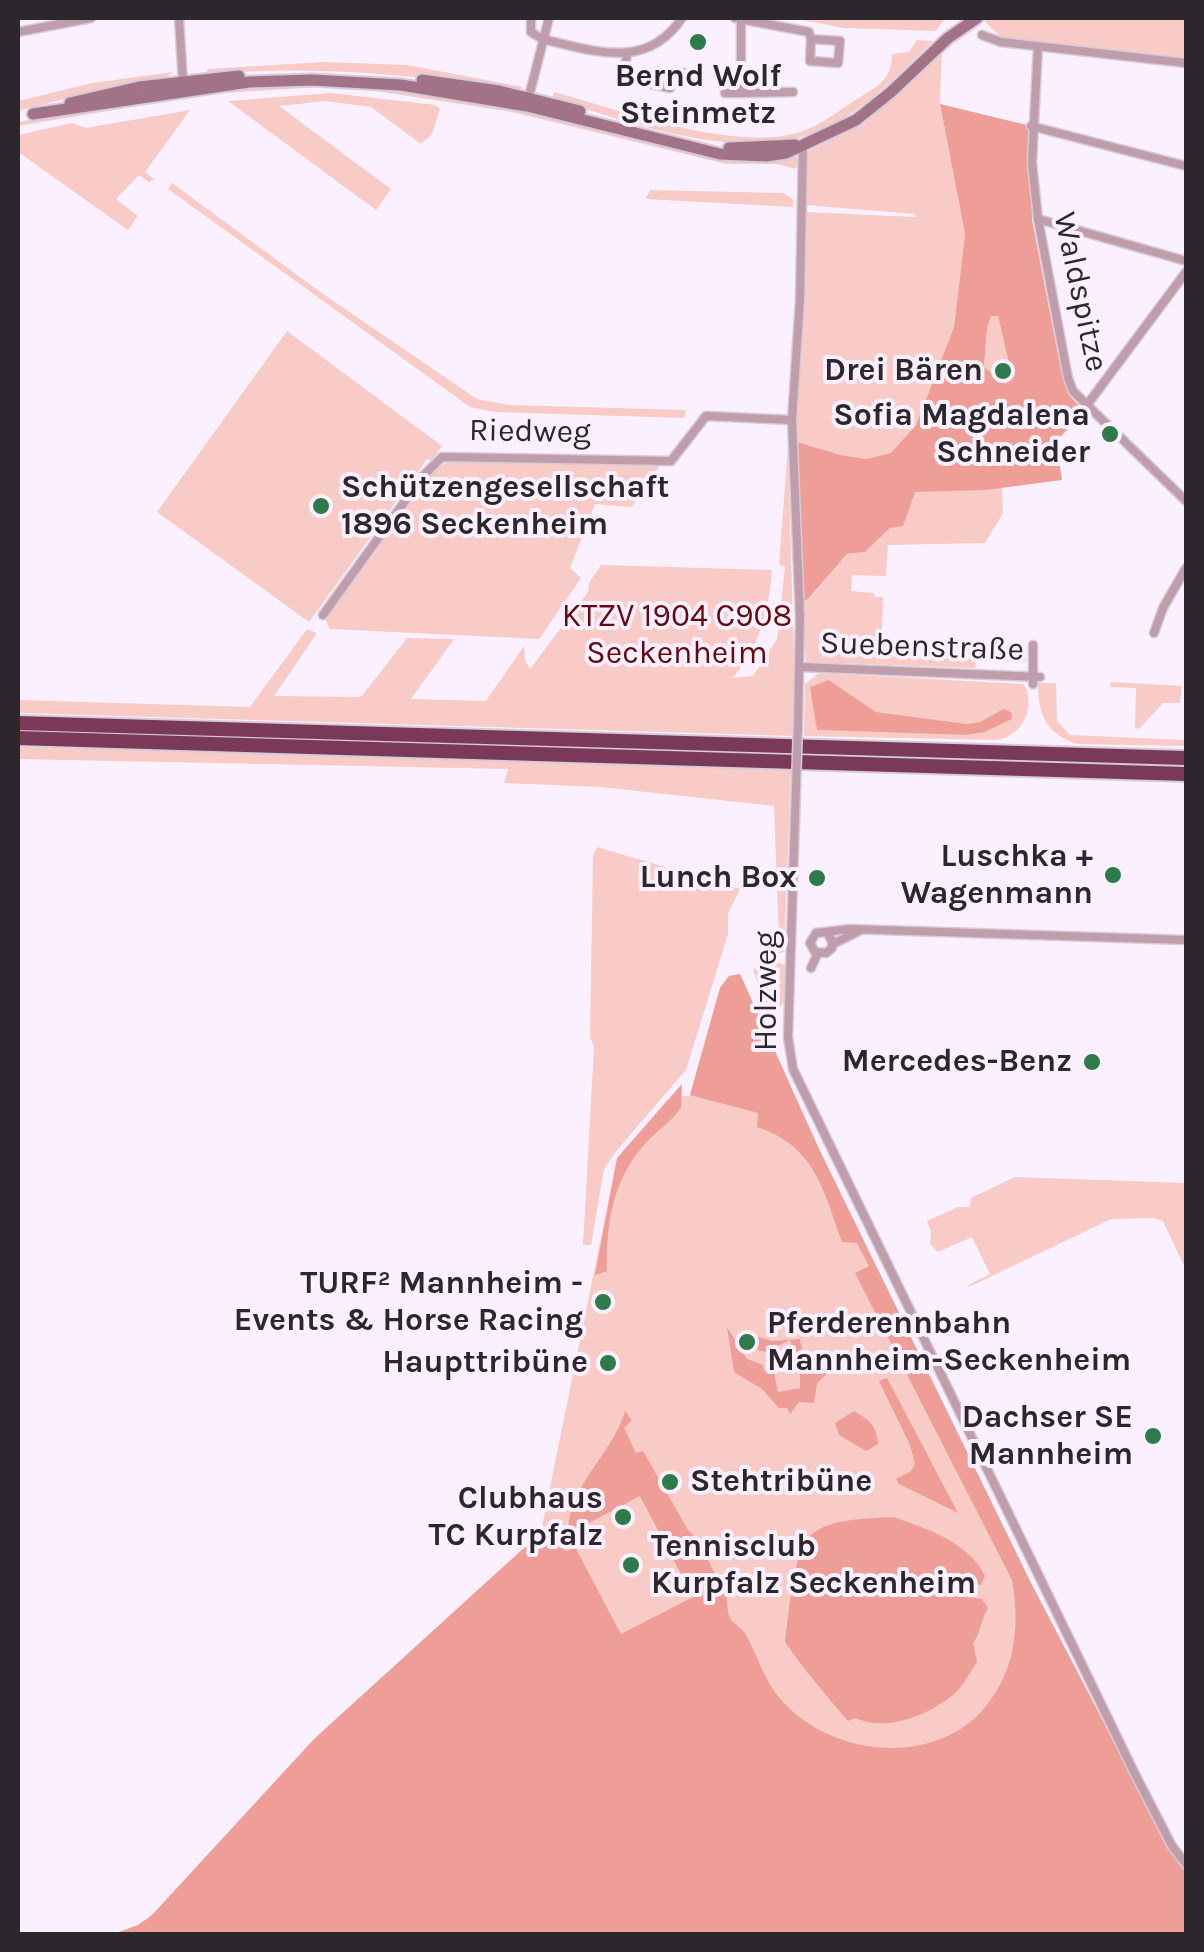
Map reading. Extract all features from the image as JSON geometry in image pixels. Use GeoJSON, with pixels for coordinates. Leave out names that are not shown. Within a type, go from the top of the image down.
{"type":"FeatureCollection","features":[{"type":"Feature","properties":{"kind":"highway"},"geometry":{"type":"LineString","coordinates":[[18,723],[1186,758]]}},
{"type":"Feature","properties":{"kind":"highway"},"geometry":{"type":"LineString","coordinates":[[18,738],[1186,774]]}},
{"type":"Feature","properties":{"kind":"main road"},"geometry":{"type":"LineString","coordinates":[[18,118],[82,98],[183,85],[279,74],[373,76],[451,84],[615,120],[695,146],[803,145],[865,113],[932,51],[977,18]]}},
{"type":"Feature","properties":{"kind":"street"},"geometry":{"type":"LineString","coordinates":[[18,32],[91,18]]}},
{"type":"Feature","properties":{"kind":"street"},"geometry":{"type":"LineString","coordinates":[[178,18],[183,85]]}},
{"type":"Feature","properties":{"kind":"street"},"geometry":{"type":"LineString","coordinates":[[532,18],[531,32],[542,40],[626,55],[658,42],[682,18]]}},
{"type":"Feature","properties":{"kind":"street"},"geometry":{"type":"LineString","coordinates":[[528,101],[549,18]]}},
{"type":"Feature","properties":{"kind":"street"},"geometry":{"type":"LineString","coordinates":[[742,93],[738,19],[809,32],[810,62],[838,63],[840,41],[811,39]]}},
{"type":"Feature","properties":{"kind":"street"},"geometry":{"type":"LineString","coordinates":[[982,35],[1001,42],[1186,64]]}},
{"type":"Feature","properties":{"kind":"street","name":"Waldspitze"},"geometry":{"type":"LineString","coordinates":[[1038,46],[1031,126],[1038,219],[1068,378],[1086,405],[1186,501]]}},
{"type":"Feature","properties":{"kind":"street"},"geometry":{"type":"LineString","coordinates":[[626,55],[622,78],[670,88],[685,73]]}},
{"type":"Feature","properties":{"kind":"street"},"geometry":{"type":"LineString","coordinates":[[725,93],[793,92]]}},
{"type":"Feature","properties":{"kind":"street"},"geometry":{"type":"LineString","coordinates":[[1031,126],[1186,166]]}},
{"type":"Feature","properties":{"kind":"street","name":"Holzweg"},"geometry":{"type":"LineString","coordinates":[[803,145],[792,420],[801,667],[788,1037],[793,1069],[1142,1788],[1172,1846],[1186,1864]]}},
{"type":"Feature","properties":{"kind":"street"},"geometry":{"type":"LineString","coordinates":[[1038,219],[1186,261]]}},
{"type":"Feature","properties":{"kind":"street"},"geometry":{"type":"LineString","coordinates":[[1086,405],[1186,272]]}},
{"type":"Feature","properties":{"kind":"street","name":"Riedweg"},"geometry":{"type":"LineString","coordinates":[[323,615],[423,476],[442,456],[672,461],[706,416],[792,420]]}},
{"type":"Feature","properties":{"kind":"street"},"geometry":{"type":"LineString","coordinates":[[1154,633],[1186,568]]}},
{"type":"Feature","properties":{"kind":"street","name":"Suebenstraße"},"geometry":{"type":"LineString","coordinates":[[801,667],[1035,679],[1033,646]]}},
{"type":"Feature","properties":{"kind":"street"},"geometry":{"type":"LineString","coordinates":[[810,943],[816,933],[850,929],[1186,940]]}},
{"type":"Feature","properties":{"kind":"street"},"geometry":{"type":"LineString","coordinates":[[818,953],[829,951],[833,944],[860,932]]}},
{"type":"Feature","properties":{"kind":"street"},"geometry":{"type":"LineString","coordinates":[[828,934],[833,944]]}},
{"type":"Feature","properties":{"kind":"street"},"geometry":{"type":"LineString","coordinates":[[790,943],[810,943]]}},
{"type":"Feature","properties":{"kind":"street"},"geometry":{"type":"LineString","coordinates":[[810,943],[818,953]]}},
{"type":"Feature","properties":{"kind":"street"},"geometry":{"type":"LineString","coordinates":[[811,968],[818,953]]}},
{"type":"Feature","properties":{"kind":"green space"},"geometry":{"type":"Polygon","coordinates":[[[792,18],[945,18],[936,31],[844,28],[792,18]]]}},
{"type":"Feature","properties":{"kind":"green space"},"geometry":{"type":"Polygon","coordinates":[[[1186,18],[1186,59],[1001,37],[984,21],[1186,18]]]}},
{"type":"Feature","properties":{"kind":"green space"},"geometry":{"type":"Polygon","coordinates":[[[917,40],[933,41],[870,100],[827,127],[795,138],[761,143],[690,137],[552,99],[554,92],[708,133],[770,137],[797,133],[821,123],[877,86],[889,70],[892,54],[909,52],[917,40]]]}},
{"type":"Feature","properties":{"kind":"green space"},"geometry":{"type":"Polygon","coordinates":[[[942,50],[940,104],[965,234],[954,327],[916,425],[891,454],[866,459],[797,442],[794,419],[805,212],[916,217],[805,205],[807,152],[865,123],[942,50]]]}},
{"type":"Feature","properties":{"kind":"green space"},"geometry":{"type":"Polygon","coordinates":[[[324,62],[407,65],[523,87],[517,90],[322,71],[205,75],[208,69],[324,62]]]}},
{"type":"Feature","properties":{"kind":"green space"},"geometry":{"type":"Polygon","coordinates":[[[173,72],[162,80],[18,111],[18,101],[92,83],[173,72]]]}},
{"type":"Feature","properties":{"kind":"green space"},"geometry":{"type":"Polygon","coordinates":[[[362,84],[480,99],[688,149],[791,153],[800,160],[795,169],[778,164],[726,164],[512,112],[376,91],[317,87],[209,94],[18,126],[18,122],[241,85],[362,84]]]}},
{"type":"Feature","properties":{"kind":"green space"},"geometry":{"type":"Polygon","coordinates":[[[331,93],[435,105],[440,109],[432,134],[421,144],[371,107],[326,101],[279,106],[391,189],[376,210],[228,101],[331,93]]]}},
{"type":"Feature","properties":{"kind":"green space"},"geometry":{"type":"Polygon","coordinates":[[[190,110],[145,172],[155,180],[149,182],[139,175],[116,199],[138,216],[128,230],[18,152],[18,135],[72,123],[86,128],[190,110]]]}},
{"type":"Feature","properties":{"kind":"green space"},"geometry":{"type":"Polygon","coordinates":[[[172,183],[323,294],[477,399],[509,405],[686,410],[684,418],[495,412],[470,407],[168,189],[172,183]]]}},
{"type":"Feature","properties":{"kind":"green space"},"geometry":{"type":"Polygon","coordinates":[[[650,190],[783,193],[793,199],[793,207],[646,199],[650,190]]]}},
{"type":"Feature","properties":{"kind":"green space"},"geometry":{"type":"Polygon","coordinates":[[[991,316],[998,316],[1011,372],[1003,380],[984,367],[991,316]]]}},
{"type":"Feature","properties":{"kind":"green space"},"geometry":{"type":"Polygon","coordinates":[[[287,331],[442,446],[431,461],[427,459],[309,622],[157,512],[287,331]]]}},
{"type":"Feature","properties":{"kind":"green space","name":"KTZV 1904 C908 Seckenheim"},"geometry":{"type":"Polygon","coordinates":[[[788,446],[796,736],[18,713],[18,700],[250,707],[307,629],[317,633],[274,696],[361,697],[407,638],[454,639],[411,699],[486,701],[524,646],[530,669],[588,592],[589,583],[601,565],[772,570],[761,627],[750,654],[732,678],[753,676],[777,639],[785,567],[779,564],[788,446]]]}},
{"type":"Feature","properties":{"kind":"green space"},"geometry":{"type":"Polygon","coordinates":[[[451,461],[661,464],[632,507],[595,504],[570,568],[581,578],[539,639],[330,629],[325,619],[371,559],[406,504],[428,476],[451,461]]]}},
{"type":"Feature","properties":{"kind":"green space"},"geometry":{"type":"Polygon","coordinates":[[[1002,487],[1003,513],[985,543],[888,545],[886,576],[852,575],[851,591],[883,597],[881,656],[977,659],[978,651],[1026,653],[1025,662],[976,660],[975,668],[806,662],[802,603],[847,554],[865,552],[890,528],[914,492],[1002,487]]]}},
{"type":"Feature","properties":{"kind":"green space"},"geometry":{"type":"Polygon","coordinates":[[[819,673],[1024,684],[1028,711],[1014,733],[997,740],[804,736],[805,684],[819,673]],[[829,680],[817,730],[966,735],[985,732],[1012,719],[1003,709],[980,722],[967,724],[876,712],[829,680]]]}},
{"type":"Feature","properties":{"kind":"green space"},"geometry":{"type":"Polygon","coordinates":[[[1111,682],[1182,686],[1180,703],[1163,703],[1139,729],[1135,728],[1136,688],[1110,687],[1111,682]]]}},
{"type":"Feature","properties":{"kind":"green space"},"geometry":{"type":"Polygon","coordinates":[[[1038,683],[1056,683],[1057,721],[1070,735],[1186,740],[1186,746],[1077,744],[1066,740],[1051,728],[1040,704],[1038,683]]]}},
{"type":"Feature","properties":{"kind":"green space"},"geometry":{"type":"Polygon","coordinates":[[[18,728],[859,754],[860,755],[18,732],[18,728]]]}},
{"type":"Feature","properties":{"kind":"green space"},"geometry":{"type":"Polygon","coordinates":[[[18,747],[791,768],[784,952],[773,955],[779,938],[774,806],[601,787],[504,783],[508,769],[18,759],[18,747]]]}},
{"type":"Feature","properties":{"kind":"green space"},"geometry":{"type":"Polygon","coordinates":[[[597,847],[740,889],[728,914],[728,934],[686,1070],[604,1169],[591,1245],[583,1245],[594,1047],[590,1037],[593,856],[597,847]]]}},
{"type":"Feature","properties":{"kind":"green space"},"geometry":{"type":"Polygon","coordinates":[[[777,962],[786,966],[785,1002],[775,1011],[764,1005],[753,969],[777,962]]]}},
{"type":"Feature","properties":{"kind":"green space","name":"Pferderennbahn Mannheim-Seckenheim"},"geometry":{"type":"Polygon","coordinates":[[[740,974],[819,1149],[1030,1581],[1007,1698],[946,1746],[855,1755],[621,1634],[585,1567],[539,1541],[617,1159],[667,1100],[690,1095],[720,988],[729,976],[740,974]]]}},
{"type":"Feature","properties":{"kind":"green space"},"geometry":{"type":"Polygon","coordinates":[[[1015,1177],[1186,1183],[1186,1270],[1163,1221],[1111,1219],[969,1287],[990,1274],[972,1237],[938,1252],[930,1244],[927,1221],[958,1207],[970,1207],[971,1198],[1015,1177]]]}},
{"type":"Feature","properties":{"kind":"shaded area"},"geometry":{"type":"Polygon","coordinates":[[[940,104],[1031,126],[1032,220],[1061,370],[1069,395],[1084,411],[1056,442],[1062,480],[986,490],[915,492],[903,526],[890,528],[865,552],[847,554],[802,603],[797,442],[866,459],[891,453],[916,425],[954,327],[965,234],[940,104]],[[991,316],[987,328],[984,367],[1002,380],[1011,372],[998,316],[991,316]]]}},
{"type":"Feature","properties":{"kind":"shaded area"},"geometry":{"type":"Polygon","coordinates":[[[829,680],[876,712],[967,724],[980,722],[1003,709],[1011,712],[1012,719],[985,732],[966,735],[817,730],[810,687],[829,680]]]}},
{"type":"Feature","properties":{"kind":"shaded area"},"geometry":{"type":"Polygon","coordinates":[[[740,974],[819,1149],[1030,1581],[1148,1807],[1186,1856],[1186,1934],[113,1934],[152,1915],[314,1739],[526,1546],[534,1533],[567,1551],[575,1547],[621,1634],[693,1597],[640,1496],[568,1534],[575,1500],[625,1411],[632,1420],[624,1428],[636,1453],[643,1451],[688,1530],[706,1548],[726,1596],[730,1618],[744,1632],[777,1695],[805,1721],[831,1736],[860,1745],[919,1745],[947,1736],[972,1721],[992,1698],[1007,1670],[1014,1641],[1012,1580],[855,1273],[869,1266],[857,1243],[842,1242],[822,1187],[804,1158],[777,1135],[757,1127],[758,1113],[690,1095],[720,988],[729,976],[740,974]]]}},
{"type":"Feature","properties":{"kind":"shaded area"},"geometry":{"type":"Polygon","coordinates":[[[682,1084],[681,1108],[643,1146],[624,1174],[610,1221],[607,1271],[595,1275],[617,1158],[682,1084]]]}},
{"type":"Feature","properties":{"kind":"shaded area"},"geometry":{"type":"Polygon","coordinates":[[[727,1327],[747,1359],[763,1365],[764,1371],[774,1372],[778,1392],[800,1388],[800,1367],[790,1340],[766,1352],[746,1343],[756,1336],[772,1341],[800,1339],[802,1350],[833,1361],[833,1368],[817,1383],[814,1403],[799,1402],[790,1414],[762,1389],[734,1372],[727,1327]]]}},
{"type":"Feature","properties":{"kind":"shaded area"},"geometry":{"type":"Polygon","coordinates":[[[887,1378],[958,1513],[896,1479],[911,1471],[915,1464],[879,1381],[887,1378]]]}},
{"type":"Feature","properties":{"kind":"shaded area"},"geometry":{"type":"Polygon","coordinates":[[[854,1411],[876,1432],[878,1444],[866,1451],[839,1435],[835,1423],[854,1411]]]}},
{"type":"Feature","properties":{"kind":"shaded area"},"geometry":{"type":"Polygon","coordinates":[[[893,1517],[958,1546],[985,1576],[981,1585],[971,1583],[967,1573],[958,1578],[965,1597],[982,1599],[988,1608],[973,1643],[977,1662],[953,1695],[919,1715],[893,1722],[855,1718],[848,1721],[785,1642],[794,1576],[805,1542],[822,1528],[845,1521],[893,1517]]]}},
{"type":"Feature","properties":{"kind":"place","name":"Bernd Wolf Steinmetz"},"geometry":{"type":"Point","coordinates":[698,42]}},
{"type":"Feature","properties":{"kind":"place","name":"Drei Bären"},"geometry":{"type":"Point","coordinates":[1003,371]}},
{"type":"Feature","properties":{"kind":"place","name":"Sofia Magdalena Schneider"},"geometry":{"type":"Point","coordinates":[1110,434]}},
{"type":"Feature","properties":{"kind":"place","name":"Schützengesellschaft 1896 Seckenheim"},"geometry":{"type":"Point","coordinates":[321,506]}},
{"type":"Feature","properties":{"kind":"place","name":"Luschka + Wagenmann"},"geometry":{"type":"Point","coordinates":[1113,875]}},
{"type":"Feature","properties":{"kind":"place","name":"Lunch Box"},"geometry":{"type":"Point","coordinates":[817,878]}},
{"type":"Feature","properties":{"kind":"place","name":"Mercedes-Benz"},"geometry":{"type":"Point","coordinates":[1092,1062]}},
{"type":"Feature","properties":{"kind":"place","name":"TURF² Mannheim - Events & Horse Racing"},"geometry":{"type":"Point","coordinates":[603,1302]}},
{"type":"Feature","properties":{"kind":"place","name":"Pferderennbahn Mannheim-Seckenheim"},"geometry":{"type":"Point","coordinates":[747,1342]}},
{"type":"Feature","properties":{"kind":"place","name":"Haupttribüne"},"geometry":{"type":"Point","coordinates":[608,1363]}},
{"type":"Feature","properties":{"kind":"place","name":"Dachser SE Mannheim"},"geometry":{"type":"Point","coordinates":[1153,1436]}},
{"type":"Feature","properties":{"kind":"place","name":"Stehtribüne"},"geometry":{"type":"Point","coordinates":[670,1482]}},
{"type":"Feature","properties":{"kind":"place","name":"Clubhaus TC Kurpfalz"},"geometry":{"type":"Point","coordinates":[623,1517]}},
{"type":"Feature","properties":{"kind":"place","name":"Tennisclub Kurpfalz Seckenheim"},"geometry":{"type":"Point","coordinates":[631,1565]}}]}
